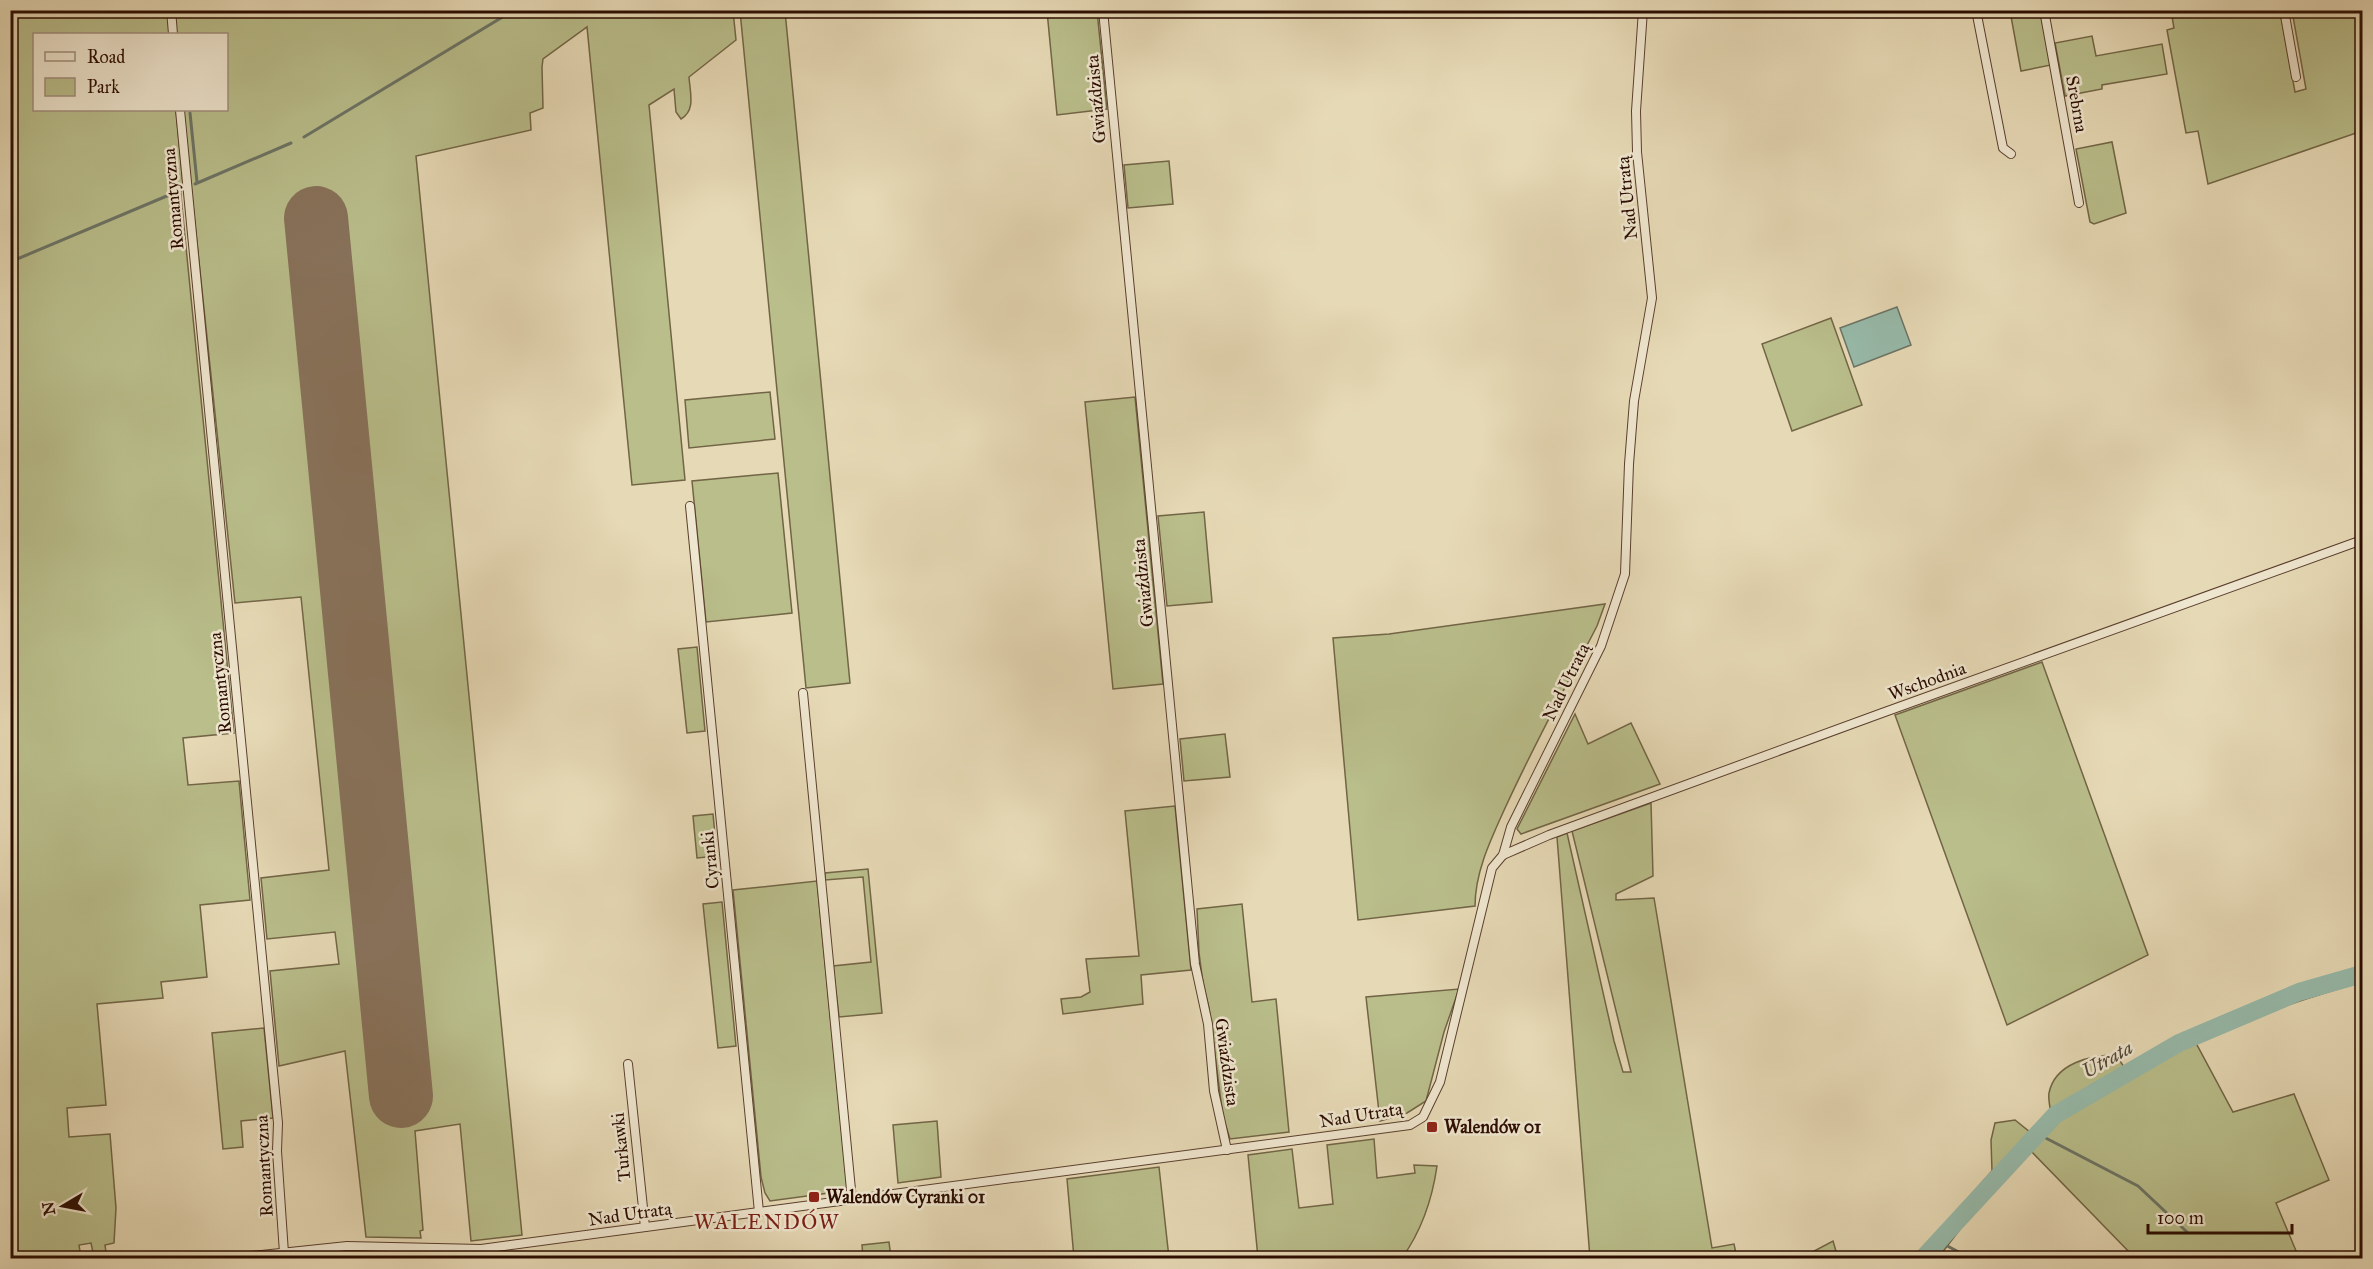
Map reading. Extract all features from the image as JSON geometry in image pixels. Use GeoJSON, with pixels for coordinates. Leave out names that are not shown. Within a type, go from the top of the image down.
{"type":"FeatureCollection","features":[{"type":"Feature","properties":{"kind":"street"},"geometry":{"type":"LineString","coordinates":[[171,10],[173,33]]}},
{"type":"Feature","properties":{"kind":"street","name":"Gwiaździsta"},"geometry":{"type":"LineString","coordinates":[[1103,10],[1195,964],[1208,1024],[1214,1092],[1227,1150]]}},
{"type":"Feature","properties":{"kind":"street","name":"Nad Utratą"},"geometry":{"type":"LineString","coordinates":[[232,1258],[347,1246],[481,1249],[1410,1125],[1423,1117],[1440,1082],[1492,868],[1503,855],[1510,827],[1601,646],[1625,574],[1634,401],[1652,298],[1637,152],[1637,82],[1643,10]]}},
{"type":"Feature","properties":{"kind":"street"},"geometry":{"type":"LineString","coordinates":[[1976,10],[2002,148],[2011,154]]}},
{"type":"Feature","properties":{"kind":"street","name":"Srebrna"},"geometry":{"type":"LineString","coordinates":[[2044,10],[2079,203]]}},
{"type":"Feature","properties":{"kind":"street"},"geometry":{"type":"LineString","coordinates":[[2284,10],[2296,77]]}},
{"type":"Feature","properties":{"kind":"street","name":"Romantyczna"},"geometry":{"type":"LineString","coordinates":[[180,111],[278,1123],[277,1151],[284,1253]]}},
{"type":"Feature","properties":{"kind":"street","name":"Cyranki"},"geometry":{"type":"LineString","coordinates":[[690,506],[759,1212]]}},
{"type":"Feature","properties":{"kind":"street","name":"Wschodnia"},"geometry":{"type":"LineString","coordinates":[[1503,855],[1549,835],[2362,540]]}},
{"type":"Feature","properties":{"kind":"street"},"geometry":{"type":"LineString","coordinates":[[803,693],[852,1200]]}},
{"type":"Feature","properties":{"kind":"street","name":"Turkawki"},"geometry":{"type":"LineString","coordinates":[[628,1064],[645,1227]]}},
{"type":"Feature","properties":{"kind":"green space"},"geometry":{"type":"Polygon","coordinates":[[[10,11],[167,11],[170,33],[33,33],[33,111],[176,111],[183,184],[180,186],[234,733],[183,738],[188,785],[239,781],[250,900],[200,905],[207,977],[161,982],[163,998],[97,1004],[106,1105],[67,1108],[69,1137],[110,1134],[116,1208],[114,1243],[105,1245],[106,1252],[115,1252],[115,1258],[94,1258],[91,1243],[79,1245],[81,1258],[11,1258],[10,11]]]}},
{"type":"Feature","properties":{"kind":"green space"},"geometry":{"type":"Polygon","coordinates":[[[174,11],[733,11],[736,40],[689,77],[691,101],[686,115],[681,119],[676,112],[674,89],[649,105],[685,480],[632,485],[587,27],[543,59],[543,108],[530,113],[531,130],[416,156],[522,1235],[471,1241],[460,1124],[415,1131],[423,1230],[420,1231],[421,1238],[366,1237],[345,1051],[279,1066],[270,971],[339,964],[335,932],[267,939],[261,878],[329,870],[301,597],[235,603],[183,111],[228,111],[228,33],[176,33],[174,11]]]}},
{"type":"Feature","properties":{"kind":"green space"},"geometry":{"type":"Polygon","coordinates":[[[740,11],[785,11],[850,683],[806,688],[740,11]]]}},
{"type":"Feature","properties":{"kind":"green space"},"geometry":{"type":"Polygon","coordinates":[[[1047,11],[1097,11],[1107,109],[1057,115],[1047,11]]]}},
{"type":"Feature","properties":{"kind":"green space"},"geometry":{"type":"Polygon","coordinates":[[[2010,11],[2040,11],[2051,65],[2021,71],[2010,11]]]}},
{"type":"Feature","properties":{"kind":"green space"},"geometry":{"type":"Polygon","coordinates":[[[2171,11],[2280,11],[2295,92],[2306,89],[2292,11],[2362,11],[2362,131],[2208,184],[2198,131],[2186,133],[2167,30],[2174,28],[2171,11]]]}},
{"type":"Feature","properties":{"kind":"green space"},"geometry":{"type":"Polygon","coordinates":[[[2092,36],[2096,56],[2162,44],[2167,74],[2102,85],[2102,89],[2065,96],[2055,43],[2092,36]]]}},
{"type":"Feature","properties":{"kind":"green space"},"geometry":{"type":"Polygon","coordinates":[[[2112,142],[2126,213],[2094,224],[2090,222],[2076,149],[2112,142]]]}},
{"type":"Feature","properties":{"kind":"green space"},"geometry":{"type":"Polygon","coordinates":[[[1169,161],[1173,204],[1128,208],[1124,165],[1169,161]]]}},
{"type":"Feature","properties":{"kind":"green space"},"geometry":{"type":"Polygon","coordinates":[[[1831,318],[1862,405],[1792,431],[1762,344],[1831,318]]]}},
{"type":"Feature","properties":{"kind":"green space"},"geometry":{"type":"Polygon","coordinates":[[[770,392],[775,439],[689,448],[685,400],[770,392]]]}},
{"type":"Feature","properties":{"kind":"green space"},"geometry":{"type":"Polygon","coordinates":[[[1135,397],[1163,684],[1113,689],[1085,402],[1135,397]]]}},
{"type":"Feature","properties":{"kind":"green space"},"geometry":{"type":"Polygon","coordinates":[[[778,473],[792,613],[706,622],[692,481],[778,473]]]}},
{"type":"Feature","properties":{"kind":"green space"},"geometry":{"type":"Polygon","coordinates":[[[1204,512],[1212,602],[1167,606],[1158,516],[1204,512]]]}},
{"type":"Feature","properties":{"kind":"green space"},"geometry":{"type":"Polygon","coordinates":[[[1605,604],[1597,626],[1495,830],[1481,867],[1475,906],[1358,920],[1333,638],[1389,634],[1605,604]]]}},
{"type":"Feature","properties":{"kind":"green space"},"geometry":{"type":"Polygon","coordinates":[[[697,647],[705,731],[687,733],[678,649],[697,647]]]}},
{"type":"Feature","properties":{"kind":"green space"},"geometry":{"type":"Polygon","coordinates":[[[2042,662],[2148,955],[2007,1025],[1895,715],[2042,662]]]}},
{"type":"Feature","properties":{"kind":"green space"},"geometry":{"type":"Polygon","coordinates":[[[1575,714],[1588,744],[1631,723],[1660,784],[1521,834],[1517,829],[1575,714]]]}},
{"type":"Feature","properties":{"kind":"green space"},"geometry":{"type":"Polygon","coordinates":[[[1225,734],[1230,777],[1184,781],[1180,739],[1225,734]]]}},
{"type":"Feature","properties":{"kind":"green space"},"geometry":{"type":"Polygon","coordinates":[[[1651,803],[1653,876],[1616,894],[1616,900],[1654,898],[1712,1248],[1734,1244],[1737,1258],[1590,1258],[1557,837],[1567,833],[1614,1041],[1623,1072],[1631,1072],[1572,831],[1651,803]]]}},
{"type":"Feature","properties":{"kind":"green space"},"geometry":{"type":"Polygon","coordinates":[[[1175,806],[1191,970],[1141,975],[1143,1004],[1063,1014],[1061,999],[1081,997],[1090,992],[1086,959],[1139,956],[1125,811],[1175,806]]]}},
{"type":"Feature","properties":{"kind":"green space"},"geometry":{"type":"Polygon","coordinates":[[[713,814],[717,856],[697,858],[693,816],[713,814]]]}},
{"type":"Feature","properties":{"kind":"green space"},"geometry":{"type":"Polygon","coordinates":[[[868,869],[882,1013],[839,1017],[833,966],[871,962],[863,877],[825,880],[825,873],[868,869]]]}},
{"type":"Feature","properties":{"kind":"green space"},"geometry":{"type":"Polygon","coordinates":[[[817,881],[847,1186],[844,1191],[770,1201],[765,1193],[761,1177],[733,890],[817,881]]]}},
{"type":"Feature","properties":{"kind":"green space"},"geometry":{"type":"Polygon","coordinates":[[[722,902],[736,1046],[718,1048],[703,904],[722,902]]]}},
{"type":"Feature","properties":{"kind":"green space"},"geometry":{"type":"Polygon","coordinates":[[[1242,904],[1252,1002],[1276,999],[1289,1132],[1230,1139],[1223,1117],[1209,1008],[1203,983],[1197,909],[1242,904]]]}},
{"type":"Feature","properties":{"kind":"green space"},"geometry":{"type":"Polygon","coordinates":[[[2362,969],[2362,982],[2278,1008],[2196,1043],[2233,1112],[2294,1094],[2329,1180],[2276,1203],[2299,1258],[2135,1258],[2030,1150],[1988,1193],[1938,1258],[1915,1258],[1992,1171],[1991,1140],[1995,1123],[2015,1120],[2030,1132],[2051,1113],[2049,1093],[2058,1074],[2066,1068],[2085,1059],[2116,1055],[2126,1070],[2184,1039],[2241,1013],[2362,969]]]}},
{"type":"Feature","properties":{"kind":"green space"},"geometry":{"type":"Polygon","coordinates":[[[1459,989],[1444,1032],[1426,1101],[1407,1113],[1380,1121],[1366,997],[1459,989]]]}},
{"type":"Feature","properties":{"kind":"green space"},"geometry":{"type":"Polygon","coordinates":[[[264,1028],[273,1118],[241,1121],[243,1147],[223,1149],[212,1033],[264,1028]]]}},
{"type":"Feature","properties":{"kind":"green space"},"geometry":{"type":"Polygon","coordinates":[[[937,1121],[941,1177],[898,1183],[893,1125],[937,1121]]]}},
{"type":"Feature","properties":{"kind":"green space"},"geometry":{"type":"Polygon","coordinates":[[[1374,1139],[1377,1178],[1415,1173],[1414,1165],[1437,1166],[1425,1215],[1402,1258],[1258,1258],[1248,1155],[1292,1149],[1299,1208],[1333,1204],[1327,1145],[1374,1139]]]}},
{"type":"Feature","properties":{"kind":"green space"},"geometry":{"type":"Polygon","coordinates":[[[1159,1167],[1169,1258],[1074,1258],[1067,1179],[1159,1167]]]}},
{"type":"Feature","properties":{"kind":"green space"},"geometry":{"type":"Polygon","coordinates":[[[1833,1241],[1838,1258],[1801,1258],[1833,1241]]]}},
{"type":"Feature","properties":{"kind":"green space"},"geometry":{"type":"Polygon","coordinates":[[[889,1242],[891,1258],[863,1258],[862,1245],[889,1242]]]}},
{"type":"Feature","properties":{"kind":"shaded area"},"geometry":{"type":"Polygon","coordinates":[[[1897,307],[1911,345],[1854,367],[1840,328],[1897,307]]]}},
{"type":"Feature","properties":{"kind":"waterway"},"geometry":{"type":"LineString","coordinates":[[304,137],[514,10]]}},
{"type":"Feature","properties":{"kind":"waterway"},"geometry":{"type":"LineString","coordinates":[[190,113],[197,182]]}},
{"type":"Feature","properties":{"kind":"waterway"},"geometry":{"type":"LineString","coordinates":[[195,184],[291,143]]}},
{"type":"Feature","properties":{"kind":"waterway"},"geometry":{"type":"LineString","coordinates":[[10,262],[181,190]]}},
{"type":"Feature","properties":{"kind":"waterway","name":"Utrata"},"geometry":{"type":"LineString","coordinates":[[1923,1258],[2055,1115],[2179,1043],[2299,992],[2362,974]]}},
{"type":"Feature","properties":{"kind":"waterway"},"geometry":{"type":"LineString","coordinates":[[2038,1134],[2138,1186],[2187,1232]]}},
{"type":"Feature","properties":{"kind":"waterway"},"geometry":{"type":"LineString","coordinates":[[1938,1241],[1970,1258]]}},
{"type":"Feature","properties":{"kind":"runway"},"geometry":{"type":"LineString","coordinates":[[316,218],[401,1096]]}},
{"type":"Feature","properties":{"kind":"place","name":"Walendów 01"},"geometry":{"type":"Point","coordinates":[1432,1127]}},
{"type":"Feature","properties":{"kind":"place","name":"Walendów Cyranki 01"},"geometry":{"type":"Point","coordinates":[814,1197]}},
{"type":"Feature","properties":{"kind":"district","name":"WALENDÓW"},"geometry":{"type":"Point","coordinates":[767,1222]}}]}
